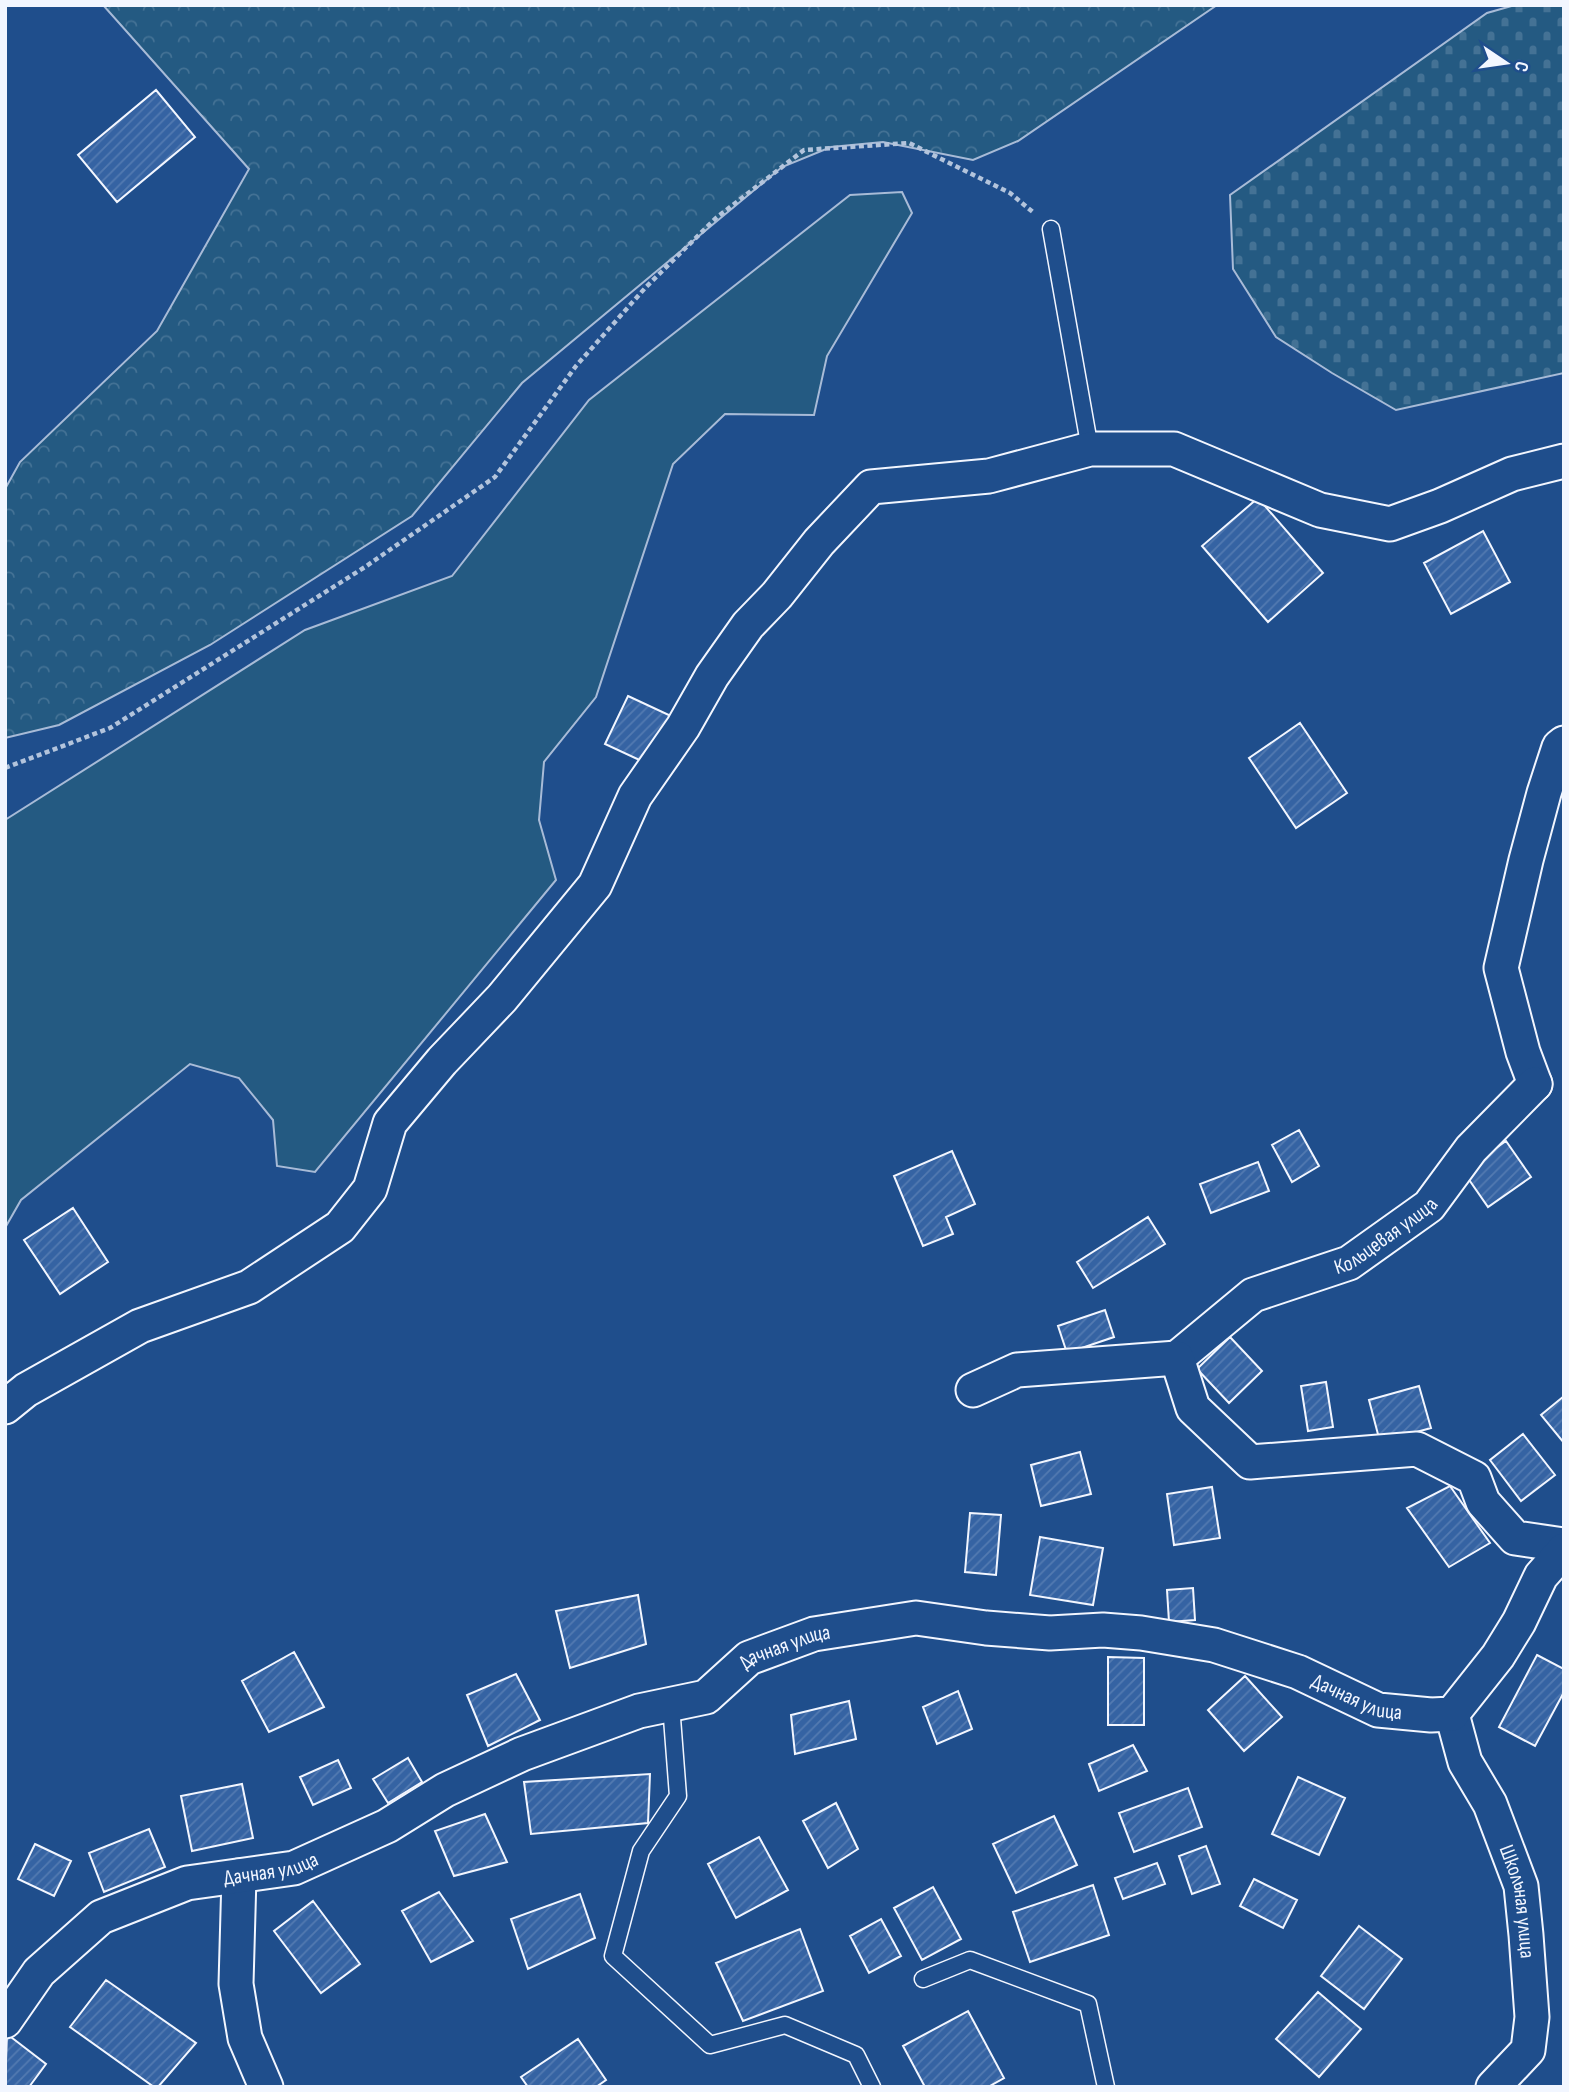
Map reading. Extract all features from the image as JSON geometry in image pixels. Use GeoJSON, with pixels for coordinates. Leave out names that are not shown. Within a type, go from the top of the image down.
{"type":"FeatureCollection","features":[{"type":"Feature","properties":{"kind":"street"},"geometry":{"type":"LineString","coordinates":[[5,1407],[26,1390],[140,1326],[249,1287],[340,1227],[370,1189],[390,1123],[442,1061],[502,998],[595,885],[635,796],[683,727],[712,676],[748,625],[777,595],[819,542],[871,487],[989,476],[1090,449],[1174,449],[1320,510],[1390,524],[1440,506],[1512,474],[1564,461]]}},
{"type":"Feature","properties":{"kind":"street"},"geometry":{"type":"LineString","coordinates":[[1549,1086],[1523,1052],[1501,968],[1544,793],[1559,747],[1564,743]]}},
{"type":"Feature","properties":{"kind":"street","name":"Кольцевая улица"},"geometry":{"type":"LineString","coordinates":[[1177,1358],[1253,1295],[1349,1264],[1429,1206],[1471,1149],[1549,1086]]}},
{"type":"Feature","properties":{"kind":"street"},"geometry":{"type":"LineString","coordinates":[[973,1390],[1017,1370],[1177,1358],[1193,1408],[1250,1462],[1417,1449],[1474,1478],[1483,1502],[1515,1538],[1564,1547],[1541,1576],[1528,1605],[1498,1656],[1452,1714]]}},
{"type":"Feature","properties":{"kind":"street","name":"Дачная улица"},"geometry":{"type":"LineString","coordinates":[[5,2021],[39,1972],[101,1917],[187,1883],[294,1868],[387,1826],[444,1790],[522,1754],[639,1711],[706,1698],[749,1658],[814,1634],[916,1618],[1037,1632],[1103,1630],[1141,1633],[1214,1645],[1298,1672],[1378,1710],[1431,1715],[1452,1714]]}},
{"type":"Feature","properties":{"kind":"street","name":"Школьная улица"},"geometry":{"type":"LineString","coordinates":[[1452,1714],[1465,1762],[1490,1804],[1521,1886],[1532,2017],[1528,2050],[1493,2087]]}},
{"type":"Feature","properties":{"kind":"street"},"geometry":{"type":"LineString","coordinates":[[239,1876],[236,1984],[245,2038],[266,2087]]}},
{"type":"Feature","properties":{"kind":"lane"},"geometry":{"type":"LineString","coordinates":[[1051,229],[1090,449]]}},
{"type":"Feature","properties":{"kind":"lane"},"geometry":{"type":"LineString","coordinates":[[671,1705],[678,1796],[641,1851],[613,1956],[710,2045],[785,2025],[856,2055],[872,2087]]}},
{"type":"Feature","properties":{"kind":"lane"},"geometry":{"type":"LineString","coordinates":[[923,1979],[971,1960],[1088,2004],[1106,2087]]}},
{"type":"Feature","properties":{"kind":"path"},"geometry":{"type":"LineString","coordinates":[[5,768],[110,728],[365,566],[495,477],[576,366],[646,288],[716,218],[804,150],[909,143],[1010,193],[1051,229]]}},
{"type":"Feature","properties":{"kind":"green space"},"geometry":{"type":"Polygon","coordinates":[[[103,5],[1217,5],[1018,141],[973,160],[883,142],[831,147],[782,167],[522,383],[412,516],[210,645],[59,725],[5,738],[5,489],[20,462],[157,331],[249,169],[103,5]]]}},
{"type":"Feature","properties":{"kind":"green space"},"geometry":{"type":"Polygon","coordinates":[[[1515,5],[1564,5],[1564,373],[1396,410],[1276,337],[1233,269],[1230,195],[1487,13],[1515,5]]]}},
{"type":"Feature","properties":{"kind":"green space"},"geometry":{"type":"Polygon","coordinates":[[[902,192],[912,213],[827,356],[814,415],[725,414],[673,464],[596,697],[544,762],[539,820],[556,880],[315,1172],[277,1166],[273,1120],[239,1078],[190,1064],[21,1200],[5,1228],[5,820],[305,630],[452,576],[589,400],[850,195],[902,192]]]}},
{"type":"Feature","properties":{"kind":"building"},"geometry":{"type":"Polygon","coordinates":[[[156,90],[195,137],[117,202],[78,155],[156,90]]]}},
{"type":"Feature","properties":{"kind":"building"},"geometry":{"type":"Polygon","coordinates":[[[1258,498],[1323,573],[1268,622],[1202,546],[1258,498]]]}},
{"type":"Feature","properties":{"kind":"building"},"geometry":{"type":"Polygon","coordinates":[[[1483,531],[1510,582],[1451,614],[1424,563],[1483,531]]]}},
{"type":"Feature","properties":{"kind":"building"},"geometry":{"type":"Polygon","coordinates":[[[628,696],[671,716],[648,764],[605,744],[628,696]]]}},
{"type":"Feature","properties":{"kind":"building"},"geometry":{"type":"Polygon","coordinates":[[[1300,723],[1347,793],[1296,828],[1249,758],[1300,723]]]}},
{"type":"Feature","properties":{"kind":"building"},"geometry":{"type":"Polygon","coordinates":[[[1299,1130],[1319,1166],[1292,1182],[1272,1145],[1299,1130]]]}},
{"type":"Feature","properties":{"kind":"building"},"geometry":{"type":"Polygon","coordinates":[[[1506,1141],[1531,1177],[1488,1207],[1463,1171],[1506,1141]]]}},
{"type":"Feature","properties":{"kind":"building"},"geometry":{"type":"Polygon","coordinates":[[[952,1151],[975,1204],[946,1217],[953,1234],[923,1246],[894,1176],[952,1151]]]}},
{"type":"Feature","properties":{"kind":"building"},"geometry":{"type":"Polygon","coordinates":[[[1258,1162],[1269,1191],[1211,1213],[1200,1184],[1258,1162]]]}},
{"type":"Feature","properties":{"kind":"building"},"geometry":{"type":"Polygon","coordinates":[[[73,1208],[108,1262],[60,1294],[24,1240],[73,1208]]]}},
{"type":"Feature","properties":{"kind":"building"},"geometry":{"type":"Polygon","coordinates":[[[1148,1217],[1165,1244],[1093,1288],[1077,1262],[1148,1217]]]}},
{"type":"Feature","properties":{"kind":"building"},"geometry":{"type":"Polygon","coordinates":[[[1105,1310],[1114,1337],[1067,1353],[1058,1326],[1105,1310]]]}},
{"type":"Feature","properties":{"kind":"building"},"geometry":{"type":"Polygon","coordinates":[[[1230,1337],[1262,1371],[1229,1403],[1197,1369],[1230,1337]]]}},
{"type":"Feature","properties":{"kind":"building"},"geometry":{"type":"Polygon","coordinates":[[[1326,1382],[1333,1427],[1308,1431],[1301,1386],[1326,1382]]]}},
{"type":"Feature","properties":{"kind":"building"},"geometry":{"type":"Polygon","coordinates":[[[1419,1386],[1431,1428],[1380,1442],[1369,1400],[1419,1386]]]}},
{"type":"Feature","properties":{"kind":"building"},"geometry":{"type":"Polygon","coordinates":[[[1564,1396],[1564,1443],[1541,1415],[1564,1396]]]}},
{"type":"Feature","properties":{"kind":"building"},"geometry":{"type":"Polygon","coordinates":[[[1523,1434],[1555,1475],[1521,1501],[1490,1460],[1523,1434]]]}},
{"type":"Feature","properties":{"kind":"building"},"geometry":{"type":"Polygon","coordinates":[[[1080,1452],[1091,1494],[1041,1506],[1031,1465],[1080,1452]]]}},
{"type":"Feature","properties":{"kind":"building"},"geometry":{"type":"Polygon","coordinates":[[[1450,1486],[1490,1543],[1449,1567],[1407,1508],[1450,1486]]]}},
{"type":"Feature","properties":{"kind":"building"},"geometry":{"type":"Polygon","coordinates":[[[1212,1487],[1220,1538],[1174,1545],[1167,1494],[1212,1487]]]}},
{"type":"Feature","properties":{"kind":"building"},"geometry":{"type":"Polygon","coordinates":[[[970,1513],[1001,1515],[996,1575],[965,1572],[970,1513]]]}},
{"type":"Feature","properties":{"kind":"building"},"geometry":{"type":"Polygon","coordinates":[[[1040,1537],[1103,1548],[1093,1605],[1030,1595],[1040,1537]]]}},
{"type":"Feature","properties":{"kind":"building"},"geometry":{"type":"Polygon","coordinates":[[[1193,1588],[1195,1620],[1169,1622],[1167,1590],[1193,1588]]]}},
{"type":"Feature","properties":{"kind":"building"},"geometry":{"type":"Polygon","coordinates":[[[638,1595],[646,1644],[570,1668],[556,1611],[638,1595]]]}},
{"type":"Feature","properties":{"kind":"building"},"geometry":{"type":"Polygon","coordinates":[[[294,1652],[324,1707],[269,1732],[242,1681],[294,1652]]]}},
{"type":"Feature","properties":{"kind":"building"},"geometry":{"type":"Polygon","coordinates":[[[1537,1655],[1564,1669],[1564,1692],[1535,1746],[1499,1727],[1537,1655]]]}},
{"type":"Feature","properties":{"kind":"building"},"geometry":{"type":"Polygon","coordinates":[[[1108,1657],[1144,1658],[1144,1725],[1108,1725],[1108,1657]]]}},
{"type":"Feature","properties":{"kind":"building"},"geometry":{"type":"Polygon","coordinates":[[[516,1674],[540,1720],[488,1746],[467,1695],[516,1674]]]}},
{"type":"Feature","properties":{"kind":"building"},"geometry":{"type":"Polygon","coordinates":[[[1245,1676],[1282,1717],[1244,1751],[1208,1710],[1245,1676]]]}},
{"type":"Feature","properties":{"kind":"building"},"geometry":{"type":"Polygon","coordinates":[[[958,1691],[972,1729],[937,1744],[923,1707],[958,1691]]]}},
{"type":"Feature","properties":{"kind":"building"},"geometry":{"type":"Polygon","coordinates":[[[849,1701],[856,1739],[795,1754],[791,1715],[849,1701]]]}},
{"type":"Feature","properties":{"kind":"building"},"geometry":{"type":"Polygon","coordinates":[[[1133,1745],[1147,1771],[1099,1791],[1089,1764],[1133,1745]]]}},
{"type":"Feature","properties":{"kind":"building"},"geometry":{"type":"Polygon","coordinates":[[[408,1758],[422,1782],[388,1803],[373,1779],[408,1758]]]}},
{"type":"Feature","properties":{"kind":"building"},"geometry":{"type":"Polygon","coordinates":[[[338,1760],[351,1788],[313,1805],[300,1777],[338,1760]]]}},
{"type":"Feature","properties":{"kind":"building"},"geometry":{"type":"Polygon","coordinates":[[[650,1774],[648,1823],[531,1834],[524,1782],[650,1774]]]}},
{"type":"Feature","properties":{"kind":"building"},"geometry":{"type":"Polygon","coordinates":[[[1298,1777],[1345,1798],[1319,1855],[1272,1834],[1298,1777]]]}},
{"type":"Feature","properties":{"kind":"building"},"geometry":{"type":"Polygon","coordinates":[[[242,1784],[253,1838],[192,1851],[181,1796],[242,1784]]]}},
{"type":"Feature","properties":{"kind":"building"},"geometry":{"type":"Polygon","coordinates":[[[1188,1788],[1202,1827],[1134,1852],[1119,1813],[1188,1788]]]}},
{"type":"Feature","properties":{"kind":"building"},"geometry":{"type":"Polygon","coordinates":[[[836,1803],[858,1849],[828,1868],[803,1821],[836,1803]]]}},
{"type":"Feature","properties":{"kind":"building"},"geometry":{"type":"Polygon","coordinates":[[[485,1814],[507,1862],[454,1876],[435,1831],[485,1814]]]}},
{"type":"Feature","properties":{"kind":"building"},"geometry":{"type":"Polygon","coordinates":[[[1054,1816],[1077,1865],[1016,1893],[993,1844],[1054,1816]]]}},
{"type":"Feature","properties":{"kind":"building"},"geometry":{"type":"Polygon","coordinates":[[[149,1829],[165,1867],[104,1892],[89,1853],[149,1829]]]}},
{"type":"Feature","properties":{"kind":"building"},"geometry":{"type":"Polygon","coordinates":[[[759,1837],[788,1890],[736,1918],[708,1864],[759,1837]]]}},
{"type":"Feature","properties":{"kind":"building"},"geometry":{"type":"Polygon","coordinates":[[[35,1844],[71,1861],[54,1896],[18,1879],[35,1844]]]}},
{"type":"Feature","properties":{"kind":"building"},"geometry":{"type":"Polygon","coordinates":[[[1206,1846],[1220,1884],[1192,1894],[1179,1856],[1206,1846]]]}},
{"type":"Feature","properties":{"kind":"building"},"geometry":{"type":"Polygon","coordinates":[[[1157,1863],[1165,1884],[1123,1899],[1115,1878],[1157,1863]]]}},
{"type":"Feature","properties":{"kind":"building"},"geometry":{"type":"Polygon","coordinates":[[[1254,1879],[1297,1900],[1283,1928],[1240,1906],[1254,1879]]]}},
{"type":"Feature","properties":{"kind":"building"},"geometry":{"type":"Polygon","coordinates":[[[1093,1885],[1109,1935],[1030,1962],[1013,1912],[1093,1885]]]}},
{"type":"Feature","properties":{"kind":"building"},"geometry":{"type":"Polygon","coordinates":[[[933,1887],[961,1939],[922,1960],[894,1908],[933,1887]]]}},
{"type":"Feature","properties":{"kind":"building"},"geometry":{"type":"Polygon","coordinates":[[[439,1892],[473,1941],[431,1962],[402,1911],[439,1892]]]}},
{"type":"Feature","properties":{"kind":"building"},"geometry":{"type":"Polygon","coordinates":[[[580,1894],[595,1938],[528,1969],[511,1919],[580,1894]]]}},
{"type":"Feature","properties":{"kind":"building"},"geometry":{"type":"Polygon","coordinates":[[[313,1901],[360,1964],[321,1993],[274,1931],[313,1901]]]}},
{"type":"Feature","properties":{"kind":"building"},"geometry":{"type":"Polygon","coordinates":[[[881,1919],[901,1956],[869,1973],[850,1936],[881,1919]]]}},
{"type":"Feature","properties":{"kind":"building"},"geometry":{"type":"Polygon","coordinates":[[[1359,1926],[1402,1959],[1364,2009],[1321,1976],[1359,1926]]]}},
{"type":"Feature","properties":{"kind":"building"},"geometry":{"type":"Polygon","coordinates":[[[800,1929],[823,1991],[743,2021],[716,1963],[800,1929]]]}},
{"type":"Feature","properties":{"kind":"building"},"geometry":{"type":"Polygon","coordinates":[[[106,1980],[196,2043],[158,2087],[154,2087],[70,2027],[106,1980]]]}},
{"type":"Feature","properties":{"kind":"building"},"geometry":{"type":"Polygon","coordinates":[[[1318,1992],[1361,2029],[1319,2077],[1276,2039],[1318,1992]]]}},
{"type":"Feature","properties":{"kind":"building"},"geometry":{"type":"Polygon","coordinates":[[[968,2011],[1004,2078],[988,2087],[925,2087],[903,2046],[968,2011]]]}},
{"type":"Feature","properties":{"kind":"building"},"geometry":{"type":"Polygon","coordinates":[[[7,2034],[46,2064],[29,2087],[5,2087],[7,2034]]]}},
{"type":"Feature","properties":{"kind":"building"},"geometry":{"type":"Polygon","coordinates":[[[578,2039],[606,2080],[596,2087],[528,2087],[521,2077],[578,2039]]]}}]}
